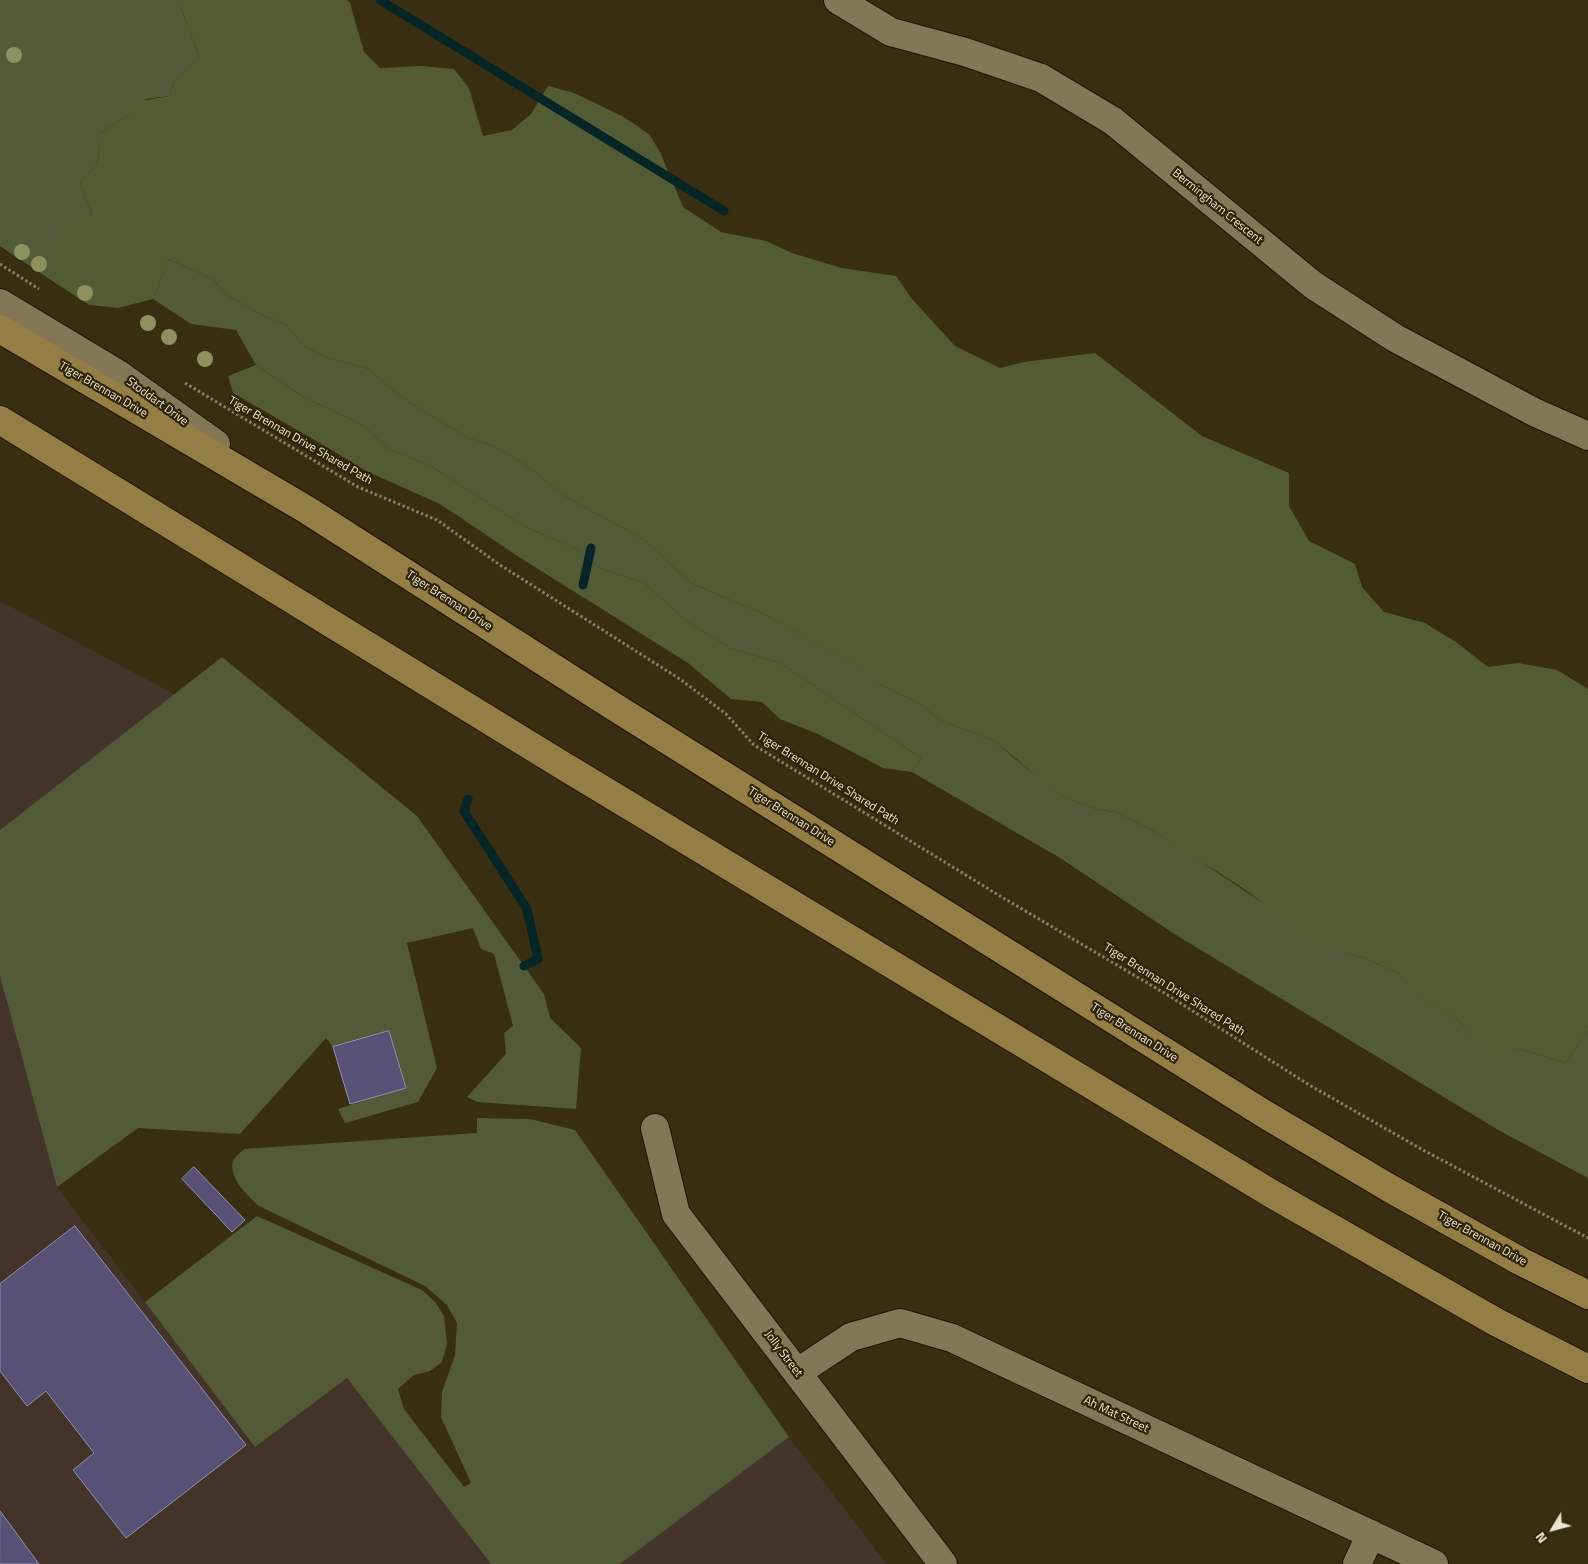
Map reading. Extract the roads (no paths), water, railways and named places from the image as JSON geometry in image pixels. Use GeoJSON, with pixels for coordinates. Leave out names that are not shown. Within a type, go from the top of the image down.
{"type":"FeatureCollection","features":[{"type":"Feature","properties":{"kind":"main road","name":"Tiger Brennan Drive"},"geometry":{"type":"LineString","coordinates":[[0,329],[307,510],[612,706],[1266,1115],[1390,1189],[1520,1261],[1588,1295]]}},
{"type":"Feature","properties":{"kind":"main road"},"geometry":{"type":"LineString","coordinates":[[0,420],[557,762],[1272,1194],[1496,1322],[1588,1369]]}},
{"type":"Feature","properties":{"kind":"street","name":"Bermingham Crescent"},"geometry":{"type":"LineString","coordinates":[[838,0],[891,32],[965,52],[1041,78],[1113,121],[1313,285],[1395,338],[1534,412],[1588,436]]}},
{"type":"Feature","properties":{"kind":"street","name":"Stoddart Drive"},"geometry":{"type":"LineString","coordinates":[[0,302],[118,374],[307,510]]}},
{"type":"Feature","properties":{"kind":"street","name":"Jolly Street"},"geometry":{"type":"LineString","coordinates":[[655,1128],[676,1214],[943,1564]]}},
{"type":"Feature","properties":{"kind":"street","name":"Ah Mat Street"},"geometry":{"type":"LineString","coordinates":[[798,1372],[851,1336],[900,1323],[952,1338],[1434,1564]]}},
{"type":"Feature","properties":{"kind":"street"},"geometry":{"type":"LineString","coordinates":[[1357,1564],[1372,1534]]}},
{"type":"Feature","properties":{"kind":"waterway"},"geometry":{"type":"LineString","coordinates":[[380,0],[724,211]]}},
{"type":"Feature","properties":{"kind":"waterway"},"geometry":{"type":"LineString","coordinates":[[583,585],[591,548]]}},
{"type":"Feature","properties":{"kind":"waterway"},"geometry":{"type":"LineString","coordinates":[[468,799],[464,811],[527,909],[538,959],[524,966]]}}]}
